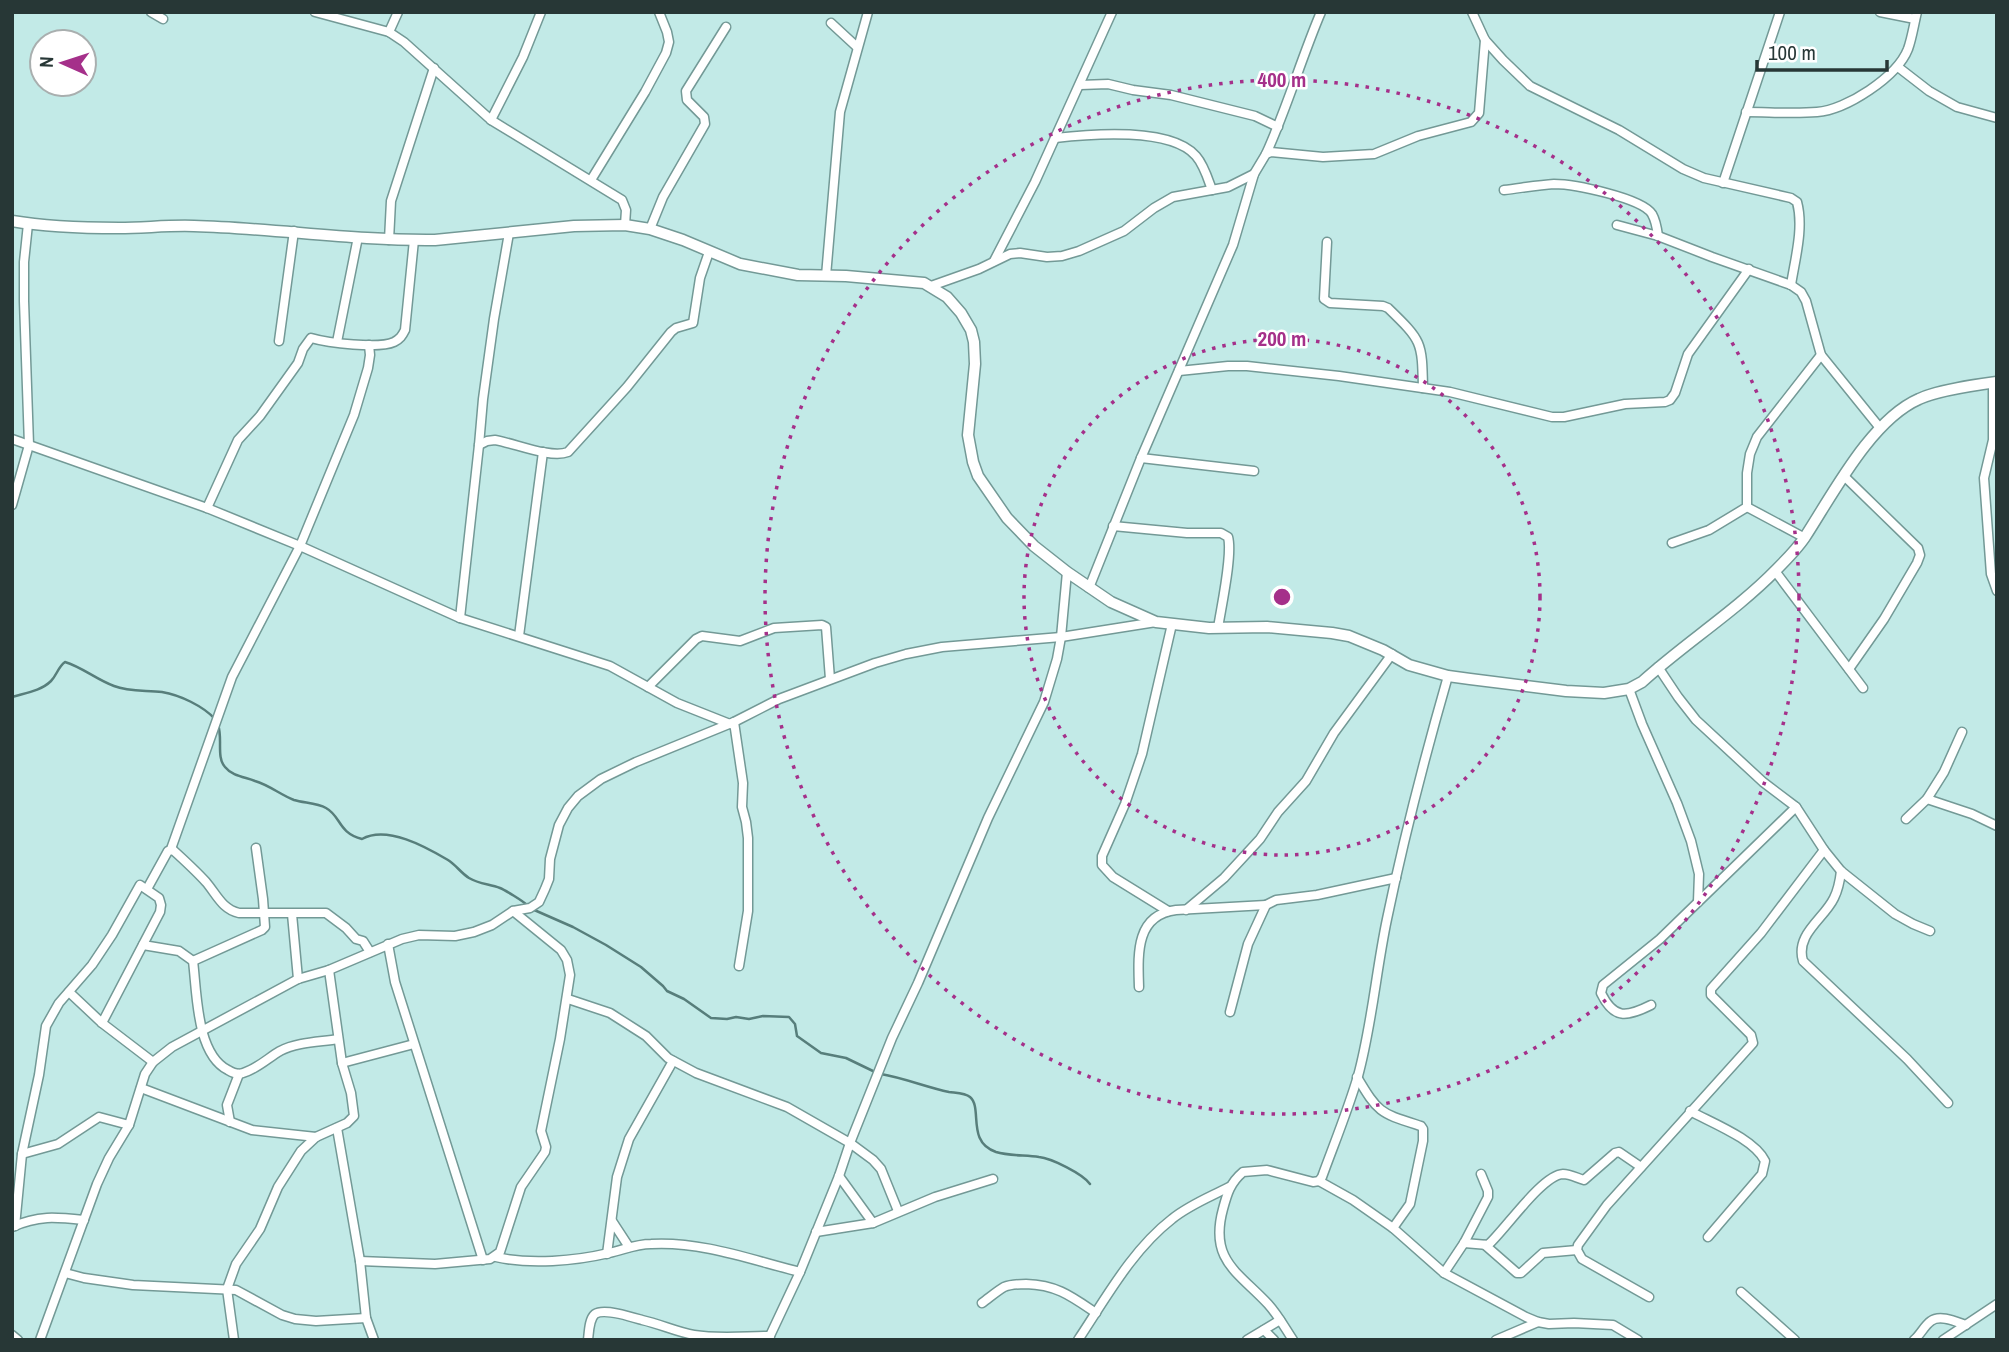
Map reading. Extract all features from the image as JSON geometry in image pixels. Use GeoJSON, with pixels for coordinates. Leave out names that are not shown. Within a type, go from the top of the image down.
{"type":"FeatureCollection","features":[{"type":"Feature","properties":{"kind":"street"},"geometry":{"type":"LineString","coordinates":[[151,12],[163,19]]}},
{"type":"Feature","properties":{"kind":"street"},"geometry":{"type":"LineString","coordinates":[[389,32],[398,12]]}},
{"type":"Feature","properties":{"kind":"street"},"geometry":{"type":"LineString","coordinates":[[491,120],[523,57],[541,12]]}},
{"type":"Feature","properties":{"kind":"street"},"geometry":{"type":"LineString","coordinates":[[591,180],[666,53],[669,42],[659,12]]}},
{"type":"Feature","properties":{"kind":"street"},"geometry":{"type":"LineString","coordinates":[[826,276],[840,112],[868,12]]}},
{"type":"Feature","properties":{"kind":"street"},"geometry":{"type":"LineString","coordinates":[[994,261],[1026,200],[1112,12]]}},
{"type":"Feature","properties":{"kind":"street"},"geometry":{"type":"LineString","coordinates":[[1090,588],[1141,458],[1233,245],[1254,174],[1278,127],[1321,12]]}},
{"type":"Feature","properties":{"kind":"street"},"geometry":{"type":"LineString","coordinates":[[1472,12],[1485,40],[1530,86],[1619,130],[1683,169],[1704,178],[1791,198],[1797,202],[1798,232],[1791,285]]}},
{"type":"Feature","properties":{"kind":"street"},"geometry":{"type":"LineString","coordinates":[[1723,183],[1780,12]]}},
{"type":"Feature","properties":{"kind":"street"},"geometry":{"type":"LineString","coordinates":[[1746,112],[1818,112],[1838,107],[1872,89],[1898,67],[1907,50],[1916,16],[1880,12]]}},
{"type":"Feature","properties":{"kind":"street"},"geometry":{"type":"LineString","coordinates":[[319,13],[389,32],[418,52],[491,120],[622,200],[626,210],[625,225]]}},
{"type":"Feature","properties":{"kind":"street"},"geometry":{"type":"LineString","coordinates":[[831,23],[857,47]]}},
{"type":"Feature","properties":{"kind":"street"},"geometry":{"type":"LineString","coordinates":[[650,229],[663,197],[705,124],[704,117],[687,100],[687,91],[726,27]]}},
{"type":"Feature","properties":{"kind":"street"},"geometry":{"type":"LineString","coordinates":[[1266,154],[1271,152],[1323,157],[1374,154],[1418,136],[1471,122],[1479,113],[1485,40]]}},
{"type":"Feature","properties":{"kind":"street"},"geometry":{"type":"LineString","coordinates":[[1898,67],[1929,91],[1957,107],[1997,118]]}},
{"type":"Feature","properties":{"kind":"street"},"geometry":{"type":"LineString","coordinates":[[389,240],[391,201],[434,68]]}},
{"type":"Feature","properties":{"kind":"street"},"geometry":{"type":"LineString","coordinates":[[1080,85],[1108,84],[1171,95],[1255,117],[1278,127]]}},
{"type":"Feature","properties":{"kind":"street"},"geometry":{"type":"LineString","coordinates":[[1055,138],[1122,134],[1158,138],[1184,147],[1196,155],[1212,190]]}},
{"type":"Feature","properties":{"kind":"street"},"geometry":{"type":"LineString","coordinates":[[931,286],[1010,254],[1047,257],[1079,251],[1124,231],[1173,197],[1228,187],[1254,174]]}},
{"type":"Feature","properties":{"kind":"street"},"geometry":{"type":"LineString","coordinates":[[1504,190],[1555,184],[1592,190],[1636,202],[1646,207],[1653,216],[1658,236]]}},
{"type":"Feature","properties":{"kind":"street"},"geometry":{"type":"LineString","coordinates":[[12,221],[119,228],[192,226],[294,231],[389,240],[435,240],[573,226],[625,225],[650,229],[683,240],[740,264],[798,275],[924,283],[947,297],[971,330],[975,365],[968,435],[978,476],[1007,518],[1034,546],[1111,602],[1156,622]]}},
{"type":"Feature","properties":{"kind":"street"},"geometry":{"type":"LineString","coordinates":[[12,505],[29,445],[24,301],[28,224]]}},
{"type":"Feature","properties":{"kind":"street"},"geometry":{"type":"LineString","coordinates":[[1617,225],[1658,236],[1749,269],[1791,285],[1801,292],[1821,355],[1880,428]]}},
{"type":"Feature","properties":{"kind":"street"},"geometry":{"type":"LineString","coordinates":[[279,341],[294,231]]}},
{"type":"Feature","properties":{"kind":"street"},"geometry":{"type":"LineString","coordinates":[[460,618],[482,399],[509,233]]}},
{"type":"Feature","properties":{"kind":"street"},"geometry":{"type":"LineString","coordinates":[[337,342],[358,237]]}},
{"type":"Feature","properties":{"kind":"street"},"geometry":{"type":"LineString","coordinates":[[207,508],[238,440],[260,416],[298,363],[311,338],[369,345],[390,344],[401,338],[405,330],[414,240]]}},
{"type":"Feature","properties":{"kind":"street"},"geometry":{"type":"LineString","coordinates":[[1327,242],[1324,299],[1330,303],[1388,308],[1421,345],[1423,388]]}},
{"type":"Feature","properties":{"kind":"street"},"geometry":{"type":"LineString","coordinates":[[479,445],[495,440],[543,452],[568,452],[627,387],[671,332],[693,323],[700,278],[709,252]]}},
{"type":"Feature","properties":{"kind":"street"},"geometry":{"type":"LineString","coordinates":[[1179,371],[1247,366],[1339,376],[1450,392],[1552,417],[1564,417],[1625,404],[1665,402],[1675,393],[1688,354],[1749,269]]}},
{"type":"Feature","properties":{"kind":"street"},"geometry":{"type":"LineString","coordinates":[[147,889],[171,849],[232,677],[300,546],[354,415],[368,368],[369,345]]}},
{"type":"Feature","properties":{"kind":"street"},"geometry":{"type":"LineString","coordinates":[[1747,507],[1747,473],[1750,454],[1757,437],[1821,355]]}},
{"type":"Feature","properties":{"kind":"street"},"geometry":{"type":"LineString","coordinates":[[40,1340],[54,1297],[109,1158],[129,1125],[145,1074],[153,1062],[172,1046],[298,979],[329,970],[388,944],[419,935],[454,936],[474,932],[492,925],[513,911],[530,908],[539,902],[550,879],[550,859],[559,825],[578,796],[601,779],[636,762],[830,679],[875,663],[942,647],[1061,637],[1156,622],[1218,628],[1268,627],[1332,632],[1392,654],[1409,665],[1448,676],[1566,691],[1604,693],[1629,689],[1642,682],[1775,571],[1805,538],[1844,476],[1880,428],[1905,406],[1929,395],[1995,382],[1993,440],[1984,478],[1991,574],[1997,591]]}},
{"type":"Feature","properties":{"kind":"street"},"geometry":{"type":"LineString","coordinates":[[12,439],[207,508],[300,546],[460,618],[610,666],[677,703],[732,723]]}},
{"type":"Feature","properties":{"kind":"street"},"geometry":{"type":"LineString","coordinates":[[519,636],[543,452]]}},
{"type":"Feature","properties":{"kind":"street"},"geometry":{"type":"LineString","coordinates":[[1141,458],[1254,471]]}},
{"type":"Feature","properties":{"kind":"street"},"geometry":{"type":"LineString","coordinates":[[1844,476],[1904,532],[1918,548],[1920,555],[1884,619],[1849,669]]}},
{"type":"Feature","properties":{"kind":"street"},"geometry":{"type":"LineString","coordinates":[[1747,507],[1805,538]]}},
{"type":"Feature","properties":{"kind":"street"},"geometry":{"type":"LineString","coordinates":[[1672,543],[1709,530],[1747,507]]}},
{"type":"Feature","properties":{"kind":"street"},"geometry":{"type":"LineString","coordinates":[[1114,526],[1187,533],[1221,533],[1228,537],[1230,543],[1218,628]]}},
{"type":"Feature","properties":{"kind":"street"},"geometry":{"type":"LineString","coordinates":[[1775,571],[1863,688]]}},
{"type":"Feature","properties":{"kind":"street"},"geometry":{"type":"LineString","coordinates":[[586,1340],[591,1320],[598,1312],[628,1316],[695,1335],[769,1338],[800,1272],[839,1177],[891,1038],[918,983],[988,818],[1044,702],[1061,637],[1067,572]]}},
{"type":"Feature","properties":{"kind":"street"},"geometry":{"type":"LineString","coordinates":[[1168,911],[1113,877],[1102,865],[1102,856],[1125,804],[1142,754],[1172,624]]}},
{"type":"Feature","properties":{"kind":"street"},"geometry":{"type":"LineString","coordinates":[[648,687],[702,636],[740,640],[774,628],[794,626],[826,627],[830,679]]}},
{"type":"Feature","properties":{"kind":"street"},"geometry":{"type":"LineString","coordinates":[[1186,909],[1224,878],[1260,839],[1278,812],[1306,781],[1334,733],[1392,654]]}},
{"type":"Feature","properties":{"kind":"street"},"geometry":{"type":"LineString","coordinates":[[1658,667],[1696,720],[1763,782],[1796,807],[1841,871],[1895,914],[1930,931]]}},
{"type":"Feature","properties":{"kind":"street"},"geometry":{"type":"LineString","coordinates":[[1319,1181],[1357,1077],[1396,878],[1426,751],[1448,676]]}},
{"type":"Feature","properties":{"kind":"street"},"geometry":{"type":"LineString","coordinates":[[1629,689],[1691,841],[1699,874],[1698,902]]}},
{"type":"Feature","properties":{"kind":"street"},"geometry":{"type":"LineString","coordinates":[[732,723],[743,783],[742,807],[748,838],[748,911],[738,966]]}},
{"type":"Feature","properties":{"kind":"street"},"geometry":{"type":"LineString","coordinates":[[1906,819],[1927,799],[1944,772],[1962,732]]}},
{"type":"Feature","properties":{"kind":"street"},"geometry":{"type":"LineString","coordinates":[[1927,799],[1972,814],[1997,826]]}},
{"type":"Feature","properties":{"kind":"street"},"geometry":{"type":"LineString","coordinates":[[1651,1005],[1622,1016],[1605,1001],[1601,993],[1603,985],[1660,939],[1796,807]]}},
{"type":"Feature","properties":{"kind":"street"},"geometry":{"type":"LineString","coordinates":[[193,961],[262,930],[266,922],[256,848]]}},
{"type":"Feature","properties":{"kind":"street"},"geometry":{"type":"LineString","coordinates":[[171,849],[206,882],[231,911],[265,914],[326,913],[363,942],[370,952]]}},
{"type":"Feature","properties":{"kind":"street"},"geometry":{"type":"LineString","coordinates":[[1649,1297],[1582,1259],[1577,1250],[1578,1245],[1607,1205],[1750,1046],[1753,1040],[1751,1035],[1711,995],[1711,989],[1761,933],[1824,850]]}},
{"type":"Feature","properties":{"kind":"street"},"geometry":{"type":"LineString","coordinates":[[1841,871],[1835,897],[1807,932],[1801,954],[1803,961],[1907,1059],[1948,1103]]}},
{"type":"Feature","properties":{"kind":"street"},"geometry":{"type":"LineString","coordinates":[[1139,987],[1142,937],[1146,927],[1157,916],[1168,911],[1266,905],[1276,900],[1317,895],[1396,878]]}},
{"type":"Feature","properties":{"kind":"street"},"geometry":{"type":"LineString","coordinates":[[84,1220],[48,1216],[14,1227],[22,1154],[39,1075],[46,1026],[55,1009],[92,965],[140,886],[159,898],[160,912],[102,1023]]}},
{"type":"Feature","properties":{"kind":"street"},"geometry":{"type":"LineString","coordinates":[[1230,1012],[1248,943],[1266,905]]}},
{"type":"Feature","properties":{"kind":"street"},"geometry":{"type":"LineString","coordinates":[[360,1261],[435,1264],[483,1260],[496,1256],[500,1252],[522,1187],[545,1152],[541,1131],[568,999],[570,975],[567,960],[561,950],[513,911]]}},
{"type":"Feature","properties":{"kind":"street"},"geometry":{"type":"LineString","coordinates":[[292,914],[298,979]]}},
{"type":"Feature","properties":{"kind":"street"},"geometry":{"type":"LineString","coordinates":[[388,944],[395,982],[483,1260]]}},
{"type":"Feature","properties":{"kind":"street"},"geometry":{"type":"LineString","coordinates":[[143,945],[178,951],[193,961],[202,1030],[213,1057],[222,1067],[240,1074]]}},
{"type":"Feature","properties":{"kind":"street"},"geometry":{"type":"LineString","coordinates":[[234,1340],[227,1289],[236,1264],[260,1229],[278,1188],[301,1151],[316,1137],[352,1120],[354,1116],[351,1093],[342,1063],[329,970]]}},
{"type":"Feature","properties":{"kind":"street"},"geometry":{"type":"LineString","coordinates":[[69,992],[102,1023],[153,1062]]}},
{"type":"Feature","properties":{"kind":"street"},"geometry":{"type":"LineString","coordinates":[[568,999],[610,1013],[646,1036],[673,1061],[696,1073],[786,1107],[850,1143],[881,1169],[898,1211]]}},
{"type":"Feature","properties":{"kind":"street"},"geometry":{"type":"LineString","coordinates":[[230,1122],[227,1105],[240,1074],[282,1050],[338,1039]]}},
{"type":"Feature","properties":{"kind":"street"},"geometry":{"type":"LineString","coordinates":[[342,1063],[414,1044]]}},
{"type":"Feature","properties":{"kind":"street"},"geometry":{"type":"LineString","coordinates":[[607,1254],[617,1177],[629,1139],[673,1061]]}},
{"type":"Feature","properties":{"kind":"street"},"geometry":{"type":"LineString","coordinates":[[1357,1077],[1382,1112],[1423,1129],[1410,1204],[1393,1228]]}},
{"type":"Feature","properties":{"kind":"street"},"geometry":{"type":"LineString","coordinates":[[141,1088],[252,1130],[316,1137]]}},
{"type":"Feature","properties":{"kind":"street"},"geometry":{"type":"LineString","coordinates":[[1690,1111],[1744,1141],[1762,1155],[1765,1161],[1762,1174],[1708,1237]]}},
{"type":"Feature","properties":{"kind":"street"},"geometry":{"type":"LineString","coordinates":[[22,1154],[58,1144],[99,1117],[129,1125]]}},
{"type":"Feature","properties":{"kind":"street"},"geometry":{"type":"LineString","coordinates":[[337,1128],[360,1261],[366,1318],[374,1340]]}},
{"type":"Feature","properties":{"kind":"street"},"geometry":{"type":"LineString","coordinates":[[1464,1243],[1485,1245],[1492,1241],[1536,1191],[1558,1175],[1565,1174],[1584,1180],[1619,1152],[1641,1167]]}},
{"type":"Feature","properties":{"kind":"street"},"geometry":{"type":"LineString","coordinates":[[1082,1339],[1096,1313],[1157,1231],[1185,1209],[1229,1187],[1243,1172],[1266,1170],[1313,1182],[1319,1181],[1353,1200],[1393,1228],[1444,1273],[1538,1322],[1613,1325],[1638,1340]]}},
{"type":"Feature","properties":{"kind":"street"},"geometry":{"type":"LineString","coordinates":[[1444,1273],[1464,1243],[1488,1197],[1481,1174]]}},
{"type":"Feature","properties":{"kind":"street"},"geometry":{"type":"LineString","coordinates":[[839,1177],[873,1223]]}},
{"type":"Feature","properties":{"kind":"street"},"geometry":{"type":"LineString","coordinates":[[816,1232],[873,1223],[898,1211],[993,1178]]}},
{"type":"Feature","properties":{"kind":"street"},"geometry":{"type":"LineString","coordinates":[[1229,1187],[1220,1219],[1219,1244],[1228,1263],[1269,1305],[1293,1340]]}},
{"type":"Feature","properties":{"kind":"street"},"geometry":{"type":"LineString","coordinates":[[612,1221],[629,1247]]}},
{"type":"Feature","properties":{"kind":"street"},"geometry":{"type":"LineString","coordinates":[[496,1256],[514,1261],[536,1262],[607,1254],[648,1244],[673,1243],[800,1272]]}},
{"type":"Feature","properties":{"kind":"street"},"geometry":{"type":"LineString","coordinates":[[1485,1245],[1517,1273],[1521,1273],[1543,1253],[1577,1250]]}},
{"type":"Feature","properties":{"kind":"street"},"geometry":{"type":"LineString","coordinates":[[65,1273],[133,1285],[236,1290],[282,1315],[295,1319],[316,1321],[366,1318]]}},
{"type":"Feature","properties":{"kind":"street"},"geometry":{"type":"LineString","coordinates":[[982,1303],[1004,1287],[1035,1284],[1051,1286],[1065,1292],[1096,1313]]}},
{"type":"Feature","properties":{"kind":"street"},"geometry":{"type":"LineString","coordinates":[[1741,1292],[1795,1340]]}},
{"type":"Feature","properties":{"kind":"street"},"geometry":{"type":"LineString","coordinates":[[1943,1340],[1997,1304]]}},
{"type":"Feature","properties":{"kind":"street"},"geometry":{"type":"LineString","coordinates":[[1914,1340],[1935,1319],[1966,1325]]}},
{"type":"Feature","properties":{"kind":"street"},"geometry":{"type":"LineString","coordinates":[[1247,1340],[1280,1320]]}},
{"type":"Feature","properties":{"kind":"street"},"geometry":{"type":"LineString","coordinates":[[1496,1340],[1538,1322]]}},
{"type":"Feature","properties":{"kind":"street"},"geometry":{"type":"LineString","coordinates":[[1264,1330],[1274,1340]]}},
{"type":"Feature","properties":{"kind":"street"},"geometry":{"type":"LineString","coordinates":[[12,1335],[18,1340]]}},
{"type":"Feature","properties":{"kind":"waterway"},"geometry":{"type":"LineString","coordinates":[[12,697],[43,687],[53,679],[65,662],[120,688],[169,693],[184,698],[215,719]]}},
{"type":"Feature","properties":{"kind":"waterway"},"geometry":{"type":"LineString","coordinates":[[218,725],[222,763],[231,772],[294,800],[326,808],[335,815],[344,829],[354,836],[362,839],[372,835],[394,836],[418,844],[448,860],[469,878],[500,888],[527,905]]}},
{"type":"Feature","properties":{"kind":"waterway"},"geometry":{"type":"LineString","coordinates":[[532,909],[606,945],[641,967],[667,991],[711,1018],[789,1017],[795,1024],[797,1036],[821,1053],[846,1058],[875,1072]]}},
{"type":"Feature","properties":{"kind":"waterway"},"geometry":{"type":"LineString","coordinates":[[881,1074],[970,1097],[974,1102],[978,1133],[987,1147],[996,1152],[1051,1160],[1074,1171],[1090,1184]]}}]}
